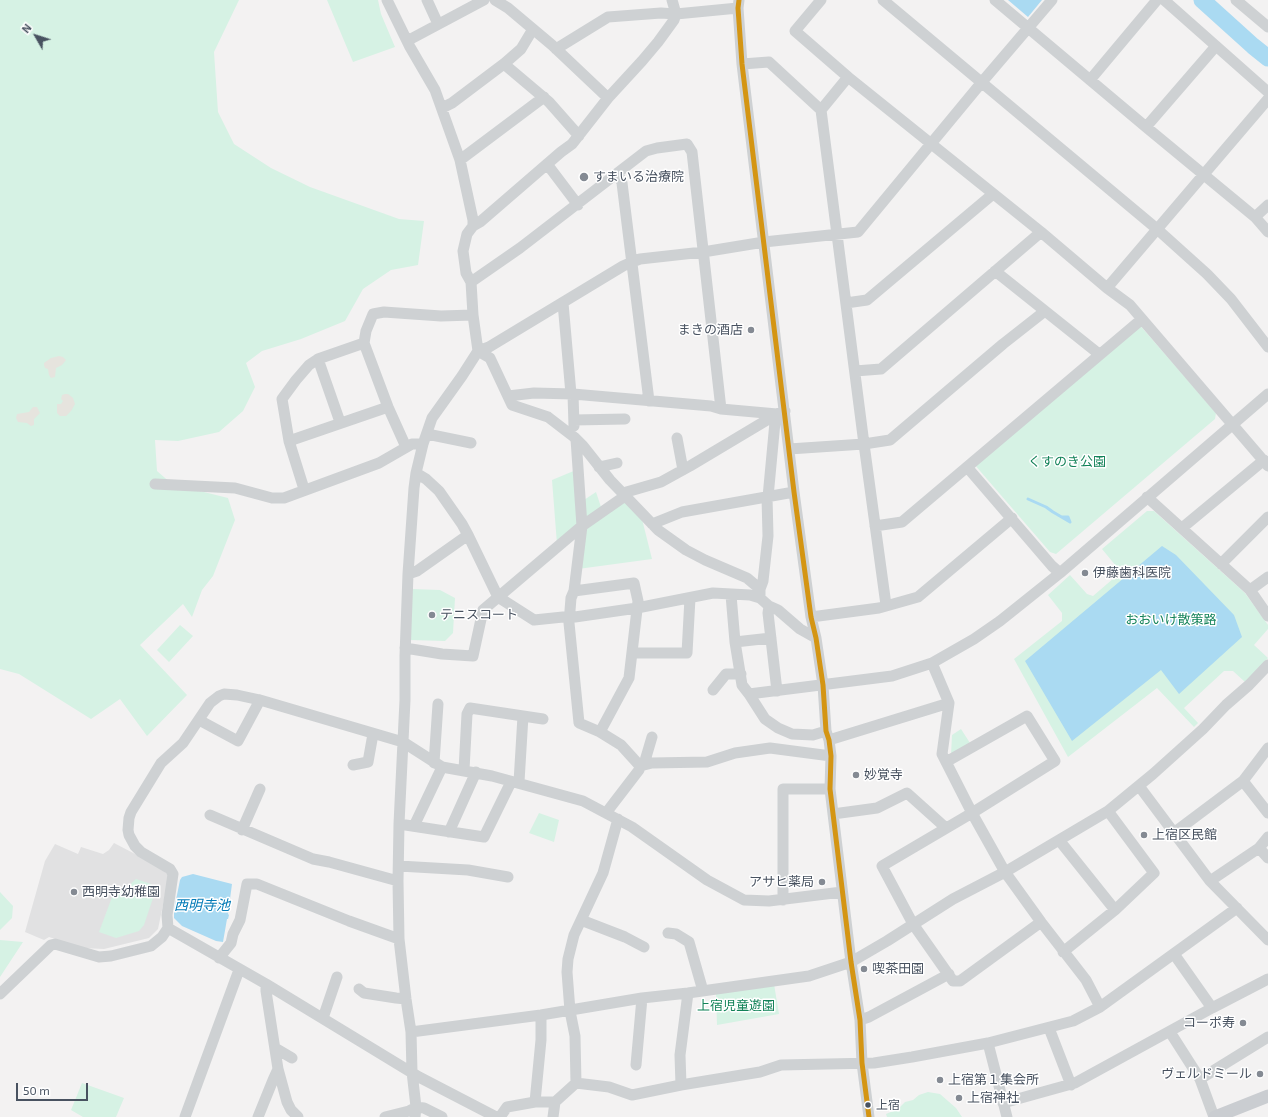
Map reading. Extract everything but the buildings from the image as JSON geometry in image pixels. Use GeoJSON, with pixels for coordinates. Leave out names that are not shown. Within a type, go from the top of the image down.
{"type":"FeatureCollection","features":[{"type":"Feature","properties":{"kind":"main road"},"geometry":{"type":"LineString","coordinates":[[1214,1117],[1268,1096]]}},
{"type":"Feature","properties":{"kind":"street"},"geometry":{"type":"LineString","coordinates":[[387,0],[407,41],[435,90],[442,108],[460,160],[473,226]]}},
{"type":"Feature","properties":{"kind":"street"},"geometry":{"type":"LineString","coordinates":[[427,0],[438,24]]}},
{"type":"Feature","properties":{"kind":"street"},"geometry":{"type":"LineString","coordinates":[[407,41],[484,0]]}},
{"type":"Feature","properties":{"kind":"street"},"geometry":{"type":"LineString","coordinates":[[495,0],[508,8],[533,29],[608,98]]}},
{"type":"Feature","properties":{"kind":"street"},"geometry":{"type":"LineString","coordinates":[[478,351],[470,282],[466,273],[463,252],[467,234],[473,226],[480,222],[572,144],[608,98],[650,52],[674,20],[676,14],[672,0]]}},
{"type":"Feature","properties":{"kind":"street"},"geometry":{"type":"LineString","coordinates":[[821,0],[795,31],[848,77],[1042,232],[1107,288],[1130,304],[1266,463],[1182,528]]}},
{"type":"Feature","properties":{"kind":"street"},"geometry":{"type":"LineString","coordinates":[[884,0],[1157,229],[1207,274],[1255,328],[1268,347]]}},
{"type":"Feature","properties":{"kind":"street"},"geometry":{"type":"LineString","coordinates":[[995,0],[1256,217],[1268,232]]}},
{"type":"Feature","properties":{"kind":"street"},"geometry":{"type":"LineString","coordinates":[[416,1112],[412,1072],[412,1032],[406,998],[400,939],[398,881],[399,824],[405,700],[405,648],[408,574],[416,473],[432,418],[478,351],[489,347],[623,266],[640,258],[703,252],[764,242],[858,232],[1052,0]]}},
{"type":"Feature","properties":{"kind":"street"},"geometry":{"type":"LineString","coordinates":[[1090,80],[1157,0]]}},
{"type":"Feature","properties":{"kind":"street"},"geometry":{"type":"LineString","coordinates":[[1164,0],[1268,92]]}},
{"type":"Feature","properties":{"kind":"street"},"geometry":{"type":"LineString","coordinates":[[1236,0],[1268,27]]}},
{"type":"Feature","properties":{"kind":"street"},"geometry":{"type":"LineString","coordinates":[[556,49],[608,17],[662,13],[676,14],[739,4],[742,64],[764,242],[781,413],[789,449],[811,617],[816,638],[823,686],[831,756],[830,789],[851,962],[860,1020],[862,1063],[869,1117]]}},
{"type":"Feature","properties":{"kind":"street"},"geometry":{"type":"LineString","coordinates":[[442,108],[452,103],[504,64],[521,49],[533,29]]}},
{"type":"Feature","properties":{"kind":"street"},"geometry":{"type":"LineString","coordinates":[[1146,127],[1216,46]]}},
{"type":"Feature","properties":{"kind":"street"},"geometry":{"type":"LineString","coordinates":[[742,64],[769,62],[821,110],[886,605]]}},
{"type":"Feature","properties":{"kind":"street"},"geometry":{"type":"LineString","coordinates":[[504,64],[544,97],[579,136]]}},
{"type":"Feature","properties":{"kind":"street"},"geometry":{"type":"LineString","coordinates":[[821,110],[848,77]]}},
{"type":"Feature","properties":{"kind":"street"},"geometry":{"type":"LineString","coordinates":[[460,160],[544,97]]}},
{"type":"Feature","properties":{"kind":"street"},"geometry":{"type":"LineString","coordinates":[[1107,288],[1268,99]]}},
{"type":"Feature","properties":{"kind":"street"},"geometry":{"type":"LineString","coordinates":[[470,282],[520,248],[578,205],[646,151],[687,144],[692,152],[721,408]]}},
{"type":"Feature","properties":{"kind":"street"},"geometry":{"type":"LineString","coordinates":[[547,164],[578,205]]}},
{"type":"Feature","properties":{"kind":"street"},"geometry":{"type":"LineString","coordinates":[[618,172],[622,183],[649,401]]}},
{"type":"Feature","properties":{"kind":"street"},"geometry":{"type":"LineString","coordinates":[[846,302],[867,300],[993,194]]}},
{"type":"Feature","properties":{"kind":"street"},"geometry":{"type":"LineString","coordinates":[[1256,217],[1268,205]]}},
{"type":"Feature","properties":{"kind":"street"},"geometry":{"type":"LineString","coordinates":[[855,371],[881,369],[1042,232]]}},
{"type":"Feature","properties":{"kind":"street"},"geometry":{"type":"LineString","coordinates":[[995,271],[1099,354]]}},
{"type":"Feature","properties":{"kind":"street"},"geometry":{"type":"LineString","coordinates":[[563,303],[572,394],[582,526],[574,591],[571,598],[570,617],[580,723],[600,732],[621,746],[642,765]]}},
{"type":"Feature","properties":{"kind":"street"},"geometry":{"type":"LineString","coordinates":[[789,449],[864,444],[890,440],[1003,344],[1045,311]]}},
{"type":"Feature","properties":{"kind":"street"},"geometry":{"type":"LineString","coordinates":[[406,447],[388,407],[364,344],[366,331],[373,314],[384,312],[441,316],[473,315]]}},
{"type":"Feature","properties":{"kind":"street"},"geometry":{"type":"LineString","coordinates":[[875,526],[902,522],[1142,318]]}},
{"type":"Feature","properties":{"kind":"street"},"geometry":{"type":"LineString","coordinates":[[304,489],[289,441],[282,399],[305,370],[318,359],[364,344]]}},
{"type":"Feature","properties":{"kind":"street"},"geometry":{"type":"LineString","coordinates":[[478,351],[490,358],[512,406],[548,417],[583,446],[610,480],[652,524],[686,550],[747,578],[769,606],[778,610],[800,629],[816,638]]}},
{"type":"Feature","properties":{"kind":"street"},"geometry":{"type":"LineString","coordinates":[[318,359],[340,422]]}},
{"type":"Feature","properties":{"kind":"street"},"geometry":{"type":"LineString","coordinates":[[508,396],[534,392],[572,394],[781,413]]}},
{"type":"Feature","properties":{"kind":"street"},"geometry":{"type":"LineString","coordinates":[[749,694],[823,686],[892,676],[932,662],[974,639],[1000,621],[1060,573],[1268,394]]}},
{"type":"Feature","properties":{"kind":"street"},"geometry":{"type":"LineString","coordinates":[[289,441],[340,422],[388,407]]}},
{"type":"Feature","properties":{"kind":"street"},"geometry":{"type":"LineString","coordinates":[[405,648],[442,654],[473,656],[483,610],[582,526],[624,495],[661,482],[781,413]]}},
{"type":"Feature","properties":{"kind":"street"},"geometry":{"type":"LineString","coordinates":[[760,593],[763,581],[768,536],[768,497],[775,422],[781,413]]}},
{"type":"Feature","properties":{"kind":"street"},"geometry":{"type":"LineString","coordinates":[[574,420],[625,419]]}},
{"type":"Feature","properties":{"kind":"street"},"geometry":{"type":"LineString","coordinates":[[677,438],[683,470]]}},
{"type":"Feature","properties":{"kind":"street"},"geometry":{"type":"LineString","coordinates":[[155,484],[235,488],[272,498],[284,498],[304,489],[379,463],[406,447],[425,439],[471,443]]}},
{"type":"Feature","properties":{"kind":"street"},"geometry":{"type":"LineString","coordinates":[[599,467],[617,463]]}},
{"type":"Feature","properties":{"kind":"street"},"geometry":{"type":"LineString","coordinates":[[967,467],[1052,566],[1060,573]]}},
{"type":"Feature","properties":{"kind":"street"},"geometry":{"type":"LineString","coordinates":[[416,473],[426,479],[438,491],[462,524],[498,597],[505,600],[534,620],[637,608],[713,593],[731,595],[750,595],[760,593]]}},
{"type":"Feature","properties":{"kind":"street"},"geometry":{"type":"LineString","coordinates":[[652,524],[682,512],[794,492]]}},
{"type":"Feature","properties":{"kind":"street"},"geometry":{"type":"LineString","coordinates":[[1147,497],[1250,590],[1268,616]]}},
{"type":"Feature","properties":{"kind":"street"},"geometry":{"type":"LineString","coordinates":[[1221,564],[1268,517]]}},
{"type":"Feature","properties":{"kind":"street"},"geometry":{"type":"LineString","coordinates":[[811,617],[879,608],[918,597],[1012,518]]}},
{"type":"Feature","properties":{"kind":"street"},"geometry":{"type":"LineString","coordinates":[[408,574],[417,571],[468,535]]}},
{"type":"Feature","properties":{"kind":"street"},"geometry":{"type":"LineString","coordinates":[[1250,590],[1268,576]]}},
{"type":"Feature","properties":{"kind":"street"},"geometry":{"type":"LineString","coordinates":[[574,591],[634,583],[638,601],[627,682],[600,732]]}},
{"type":"Feature","properties":{"kind":"street"},"geometry":{"type":"LineString","coordinates":[[731,595],[735,642],[742,686],[765,719],[778,728],[792,734],[828,736],[949,703]]}},
{"type":"Feature","properties":{"kind":"street"},"geometry":{"type":"LineString","coordinates":[[632,653],[687,653],[690,598]]}},
{"type":"Feature","properties":{"kind":"street"},"geometry":{"type":"LineString","coordinates":[[769,606],[768,612],[777,691]]}},
{"type":"Feature","properties":{"kind":"street"},"geometry":{"type":"LineString","coordinates":[[735,642],[771,638]]}},
{"type":"Feature","properties":{"kind":"street"},"geometry":{"type":"LineString","coordinates":[[932,662],[949,703],[942,754],[972,813],[1005,872],[1086,980],[1100,1007]]}},
{"type":"Feature","properties":{"kind":"street"},"geometry":{"type":"LineString","coordinates":[[412,1032],[570,1011],[642,998],[809,976],[851,962],[953,899],[1005,872],[1108,811],[1139,786],[1202,729],[1268,665]]}},
{"type":"Feature","properties":{"kind":"street"},"geometry":{"type":"LineString","coordinates":[[713,690],[726,674],[741,674]]}},
{"type":"Feature","properties":{"kind":"street"},"geometry":{"type":"LineString","coordinates":[[0,994],[51,945],[55,944],[99,956],[111,956],[151,946],[162,937],[168,928],[167,915],[174,879],[173,874],[170,869],[141,852],[135,846],[129,835],[128,824],[131,812],[161,763],[183,743],[210,703],[219,696],[230,694],[260,700],[403,742],[438,765],[476,772],[582,801],[632,827],[708,880],[744,900],[783,900],[842,892]]}},
{"type":"Feature","properties":{"kind":"street"},"geometry":{"type":"LineString","coordinates":[[199,720],[238,741],[260,700]]}},
{"type":"Feature","properties":{"kind":"street"},"geometry":{"type":"LineString","coordinates":[[414,826],[438,765],[438,704]]}},
{"type":"Feature","properties":{"kind":"street"},"geometry":{"type":"LineString","coordinates":[[464,770],[466,714],[470,708],[543,719]]}},
{"type":"Feature","properties":{"kind":"street"},"geometry":{"type":"LineString","coordinates":[[399,824],[484,837],[515,782],[523,716]]}},
{"type":"Feature","properties":{"kind":"street"},"geometry":{"type":"LineString","coordinates":[[946,762],[1027,716],[1055,760],[972,813],[882,866],[913,924],[953,981],[960,981],[1041,922]]}},
{"type":"Feature","properties":{"kind":"street"},"geometry":{"type":"LineString","coordinates":[[353,765],[368,762],[373,734]]}},
{"type":"Feature","properties":{"kind":"street"},"geometry":{"type":"LineString","coordinates":[[606,813],[639,770],[652,737]]}},
{"type":"Feature","properties":{"kind":"street"},"geometry":{"type":"LineString","coordinates":[[642,765],[652,762],[707,762],[734,753],[770,748],[831,756]]}},
{"type":"Feature","properties":{"kind":"street"},"geometry":{"type":"LineString","coordinates":[[1175,832],[1243,782],[1268,748]]}},
{"type":"Feature","properties":{"kind":"street"},"geometry":{"type":"LineString","coordinates":[[449,832],[476,772]]}},
{"type":"Feature","properties":{"kind":"street"},"geometry":{"type":"LineString","coordinates":[[1243,782],[1268,813]]}},
{"type":"Feature","properties":{"kind":"street"},"geometry":{"type":"LineString","coordinates":[[1139,786],[1175,832],[1210,881],[1268,940]]}},
{"type":"Feature","properties":{"kind":"street"},"geometry":{"type":"LineString","coordinates":[[242,830],[260,789]]}},
{"type":"Feature","properties":{"kind":"street"},"geometry":{"type":"LineString","coordinates":[[783,900],[783,790],[830,789]]}},
{"type":"Feature","properties":{"kind":"street"},"geometry":{"type":"LineString","coordinates":[[833,814],[877,808],[907,793],[946,828]]}},
{"type":"Feature","properties":{"kind":"street"},"geometry":{"type":"LineString","coordinates":[[1064,952],[1115,910],[1154,873],[1108,811]]}},
{"type":"Feature","properties":{"kind":"street"},"geometry":{"type":"LineString","coordinates":[[210,815],[242,830],[313,859],[398,881]]}},
{"type":"Feature","properties":{"kind":"street"},"geometry":{"type":"LineString","coordinates":[[576,1083],[575,1036],[570,1011],[567,972],[568,959],[574,935],[603,873],[618,819]]}},
{"type":"Feature","properties":{"kind":"street"},"geometry":{"type":"LineString","coordinates":[[1210,881],[1259,848],[1268,837]]}},
{"type":"Feature","properties":{"kind":"street"},"geometry":{"type":"LineString","coordinates":[[1059,840],[1115,910]]}},
{"type":"Feature","properties":{"kind":"street"},"geometry":{"type":"LineString","coordinates":[[1259,848],[1268,858]]}},
{"type":"Feature","properties":{"kind":"street"},"geometry":{"type":"LineString","coordinates":[[399,866],[468,870],[508,877]]}},
{"type":"Feature","properties":{"kind":"street"},"geometry":{"type":"LineString","coordinates":[[219,958],[231,943],[233,934],[240,920],[247,884],[257,884],[349,921],[400,939]]}},
{"type":"Feature","properties":{"kind":"street"},"geometry":{"type":"LineString","coordinates":[[553,1117],[555,1102],[576,1083],[609,1087],[632,1095],[760,1072],[781,1065],[874,1063],[988,1043],[1074,1022],[1100,1007],[1237,908]]}},
{"type":"Feature","properties":{"kind":"street"},"geometry":{"type":"LineString","coordinates":[[581,920],[625,937],[644,947]]}},
{"type":"Feature","properties":{"kind":"street"},"geometry":{"type":"LineString","coordinates":[[168,928],[239,970],[266,984],[419,1077],[496,1117]]}},
{"type":"Feature","properties":{"kind":"street"},"geometry":{"type":"LineString","coordinates":[[668,933],[676,934],[689,942],[703,991]]}},
{"type":"Feature","properties":{"kind":"street"},"geometry":{"type":"LineString","coordinates":[[1174,954],[1212,1008]]}},
{"type":"Feature","properties":{"kind":"street"},"geometry":{"type":"LineString","coordinates":[[185,1117],[239,970]]}},
{"type":"Feature","properties":{"kind":"street"},"geometry":{"type":"LineString","coordinates":[[860,1020],[869,1017],[949,974]]}},
{"type":"Feature","properties":{"kind":"street"},"geometry":{"type":"LineString","coordinates":[[322,1018],[337,977]]}},
{"type":"Feature","properties":{"kind":"street"},"geometry":{"type":"LineString","coordinates":[[1003,1103],[1071,1085],[1268,979]]}},
{"type":"Feature","properties":{"kind":"street"},"geometry":{"type":"LineString","coordinates":[[266,984],[278,1069],[287,1102],[291,1110],[298,1117]]}},
{"type":"Feature","properties":{"kind":"street"},"geometry":{"type":"LineString","coordinates":[[360,989],[364,992],[396,998],[406,998]]}},
{"type":"Feature","properties":{"kind":"street"},"geometry":{"type":"LineString","coordinates":[[681,1085],[680,1055],[688,993]]}},
{"type":"Feature","properties":{"kind":"street"},"geometry":{"type":"LineString","coordinates":[[636,1066],[642,998]]}},
{"type":"Feature","properties":{"kind":"street"},"geometry":{"type":"LineString","coordinates":[[535,1102],[541,1040],[541,1015]]}},
{"type":"Feature","properties":{"kind":"street"},"geometry":{"type":"LineString","coordinates":[[1049,1028],[1071,1085]]}},
{"type":"Feature","properties":{"kind":"street"},"geometry":{"type":"LineString","coordinates":[[1170,1032],[1200,1079],[1214,1117]]}},
{"type":"Feature","properties":{"kind":"street"},"geometry":{"type":"LineString","coordinates":[[1200,1079],[1268,1038]]}},
{"type":"Feature","properties":{"kind":"street"},"geometry":{"type":"LineString","coordinates":[[988,1043],[1007,1117]]}},
{"type":"Feature","properties":{"kind":"street"},"geometry":{"type":"LineString","coordinates":[[276,1048],[292,1058]]}},
{"type":"Feature","properties":{"kind":"street"},"geometry":{"type":"LineString","coordinates":[[258,1117],[272,1080],[278,1069]]}},
{"type":"Feature","properties":{"kind":"street"},"geometry":{"type":"LineString","coordinates":[[500,1117],[507,1107],[535,1102],[555,1102]]}},
{"type":"Feature","properties":{"kind":"street"},"geometry":{"type":"LineString","coordinates":[[385,1117],[408,1111],[416,1112],[424,1108],[442,1117]]}},
{"type":"Feature","properties":{"kind":"shaded area"},"geometry":{"type":"Polygon","coordinates":[[[114,843],[160,867],[169,876],[158,929],[149,938],[104,949],[83,948],[49,937],[44,940],[25,932],[45,861],[55,844],[78,854],[81,847],[103,854],[109,850],[114,843]]]}},
{"type":"Feature","properties":{"kind":"green space"},"geometry":{"type":"Polygon","coordinates":[[[0,0],[239,0],[214,52],[218,112],[234,144],[271,168],[310,187],[399,219],[424,221],[418,265],[391,270],[363,289],[345,321],[301,339],[262,351],[246,363],[255,387],[243,411],[219,432],[178,441],[155,440],[157,471],[172,484],[228,498],[235,520],[213,576],[202,590],[192,617],[183,604],[140,645],[187,695],[147,736],[120,699],[91,719],[19,674],[0,669],[0,0]]]}},
{"type":"Feature","properties":{"kind":"green space"},"geometry":{"type":"Polygon","coordinates":[[[327,0],[378,0],[381,14],[395,47],[353,62],[327,0]]]}},
{"type":"Feature","properties":{"kind":"green space","name":"くすのき公園"},"geometry":{"type":"Polygon","coordinates":[[[1138,323],[1216,413],[1215,419],[1056,554],[1050,552],[974,464],[1138,323]]]}},
{"type":"Feature","properties":{"kind":"green space"},"geometry":{"type":"Polygon","coordinates":[[[576,470],[579,522],[557,544],[552,480],[576,470]]]}},
{"type":"Feature","properties":{"kind":"green space"},"geometry":{"type":"Polygon","coordinates":[[[596,492],[602,510],[583,523],[581,502],[596,492]]]}},
{"type":"Feature","properties":{"kind":"green space"},"geometry":{"type":"Polygon","coordinates":[[[624,501],[642,519],[652,559],[578,569],[584,529],[624,501]]]}},
{"type":"Feature","properties":{"kind":"green space","name":"おおいけ散策路"},"geometry":{"type":"Polygon","coordinates":[[[1147,511],[1154,511],[1245,593],[1268,625],[1268,629],[1254,645],[1268,658],[1245,682],[1233,671],[1224,671],[1184,708],[1198,723],[1194,727],[1157,688],[1068,757],[1014,659],[1062,621],[1062,613],[1048,595],[1070,575],[1087,594],[1093,596],[1121,572],[1102,549],[1147,511]]]}},
{"type":"Feature","properties":{"kind":"green space","name":"テニスコート"},"geometry":{"type":"Polygon","coordinates":[[[412,589],[440,590],[455,598],[453,633],[445,641],[410,640],[412,589]]]}},
{"type":"Feature","properties":{"kind":"green space"},"geometry":{"type":"Polygon","coordinates":[[[180,625],[193,636],[169,662],[157,650],[180,625]]]}},
{"type":"Feature","properties":{"kind":"green space"},"geometry":{"type":"Polygon","coordinates":[[[961,729],[970,743],[951,755],[952,735],[961,729]]]}},
{"type":"Feature","properties":{"kind":"green space"},"geometry":{"type":"Polygon","coordinates":[[[539,813],[559,820],[554,842],[529,833],[539,813]]]}},
{"type":"Feature","properties":{"kind":"green space"},"geometry":{"type":"Polygon","coordinates":[[[136,879],[151,884],[156,889],[144,925],[139,931],[116,938],[99,932],[115,889],[127,887],[136,879]]]}},
{"type":"Feature","properties":{"kind":"green space"},"geometry":{"type":"Polygon","coordinates":[[[0,892],[13,906],[12,918],[0,930],[0,892]]]}},
{"type":"Feature","properties":{"kind":"green space"},"geometry":{"type":"Polygon","coordinates":[[[0,940],[23,942],[0,977],[0,940]]]}},
{"type":"Feature","properties":{"kind":"green space","name":"上宿児童遊園"},"geometry":{"type":"Polygon","coordinates":[[[774,984],[779,1014],[717,1025],[716,993],[774,984]]]}},
{"type":"Feature","properties":{"kind":"green space"},"geometry":{"type":"Polygon","coordinates":[[[82,1083],[124,1098],[116,1117],[83,1117],[71,1110],[82,1083]]]}},
{"type":"Feature","properties":{"kind":"green space"},"geometry":{"type":"Polygon","coordinates":[[[928,1092],[940,1094],[956,1108],[962,1117],[887,1117],[886,1114],[898,1109],[905,1102],[913,1100],[919,1095],[928,1092]]]}},
{"type":"Feature","properties":{"kind":"sand"},"geometry":{"type":"Polygon","coordinates":[[[59,356],[66,360],[62,365],[56,368],[55,377],[51,378],[48,369],[45,368],[44,363],[51,358],[59,356]]]}},
{"type":"Feature","properties":{"kind":"sand"},"geometry":{"type":"Polygon","coordinates":[[[68,394],[73,398],[75,404],[66,416],[60,416],[57,413],[57,404],[61,404],[63,401],[61,399],[62,395],[68,394]]]}},
{"type":"Feature","properties":{"kind":"sand"},"geometry":{"type":"Polygon","coordinates":[[[33,407],[37,407],[40,413],[34,419],[34,425],[31,426],[27,423],[18,422],[16,418],[17,414],[29,412],[33,407]]]}},
{"type":"Feature","properties":{"kind":"water"},"geometry":{"type":"Polygon","coordinates":[[[1008,0],[1042,0],[1028,17],[1008,0]]]}},
{"type":"Feature","properties":{"kind":"water","name":"おおいけ散策路"},"geometry":{"type":"Polygon","coordinates":[[[1162,546],[1176,555],[1234,615],[1242,637],[1179,694],[1161,670],[1072,741],[1025,661],[1162,546]]]}},
{"type":"Feature","properties":{"kind":"water","name":"西明寺池"},"geometry":{"type":"Polygon","coordinates":[[[193,874],[232,884],[229,915],[223,942],[216,941],[182,926],[174,918],[174,910],[180,880],[182,877],[193,874]]]}},
{"type":"Feature","properties":{"kind":"waterway"},"geometry":{"type":"LineString","coordinates":[[1202,0],[1268,58]]}},
{"type":"Feature","properties":{"kind":"waterway"},"geometry":{"type":"LineString","coordinates":[[1028,499],[1046,507],[1070,522]]}},
{"type":"Feature","properties":{"kind":"waterway"},"geometry":{"type":"LineString","coordinates":[[1062,517],[1068,517],[1070,522]]}},
{"type":"Feature","properties":{"kind":"transit line"},"geometry":{"type":"LineString","coordinates":[[739,0],[738,8],[742,64],[794,492],[811,617],[816,638],[823,685],[826,731],[831,756],[830,789],[851,962],[860,1020],[862,1063],[869,1117]]}},
{"type":"Feature","properties":{"kind":"place","name":"すまいる治療院"},"geometry":{"type":"Point","coordinates":[584,177]}},
{"type":"Feature","properties":{"kind":"place","name":"まきの酒店"},"geometry":{"type":"Point","coordinates":[751,330]}},
{"type":"Feature","properties":{"kind":"place","name":"伊藤歯科医院"},"geometry":{"type":"Point","coordinates":[1085,573]}},
{"type":"Feature","properties":{"kind":"place","name":"テニスコート"},"geometry":{"type":"Point","coordinates":[432,615]}},
{"type":"Feature","properties":{"kind":"place","name":"妙覚寺"},"geometry":{"type":"Point","coordinates":[856,775]}},
{"type":"Feature","properties":{"kind":"place","name":"上宿区民館"},"geometry":{"type":"Point","coordinates":[1144,835]}},
{"type":"Feature","properties":{"kind":"place","name":"アサヒ薬局"},"geometry":{"type":"Point","coordinates":[822,882]}},
{"type":"Feature","properties":{"kind":"place","name":"西明寺幼稚園"},"geometry":{"type":"Point","coordinates":[74,892]}},
{"type":"Feature","properties":{"kind":"place","name":"喫茶田園"},"geometry":{"type":"Point","coordinates":[864,969]}},
{"type":"Feature","properties":{"kind":"place","name":"コーポ寿"},"geometry":{"type":"Point","coordinates":[1243,1023]}},
{"type":"Feature","properties":{"kind":"place","name":"ヴェルドミール"},"geometry":{"type":"Point","coordinates":[1260,1074]}},
{"type":"Feature","properties":{"kind":"place","name":"上宿第１集会所"},"geometry":{"type":"Point","coordinates":[940,1080]}},
{"type":"Feature","properties":{"kind":"place","name":"上宿神社"},"geometry":{"type":"Point","coordinates":[959,1098]}},
{"type":"Feature","properties":{"kind":"place","name":"上宿"},"geometry":{"type":"Point","coordinates":[868,1105]}}]}
